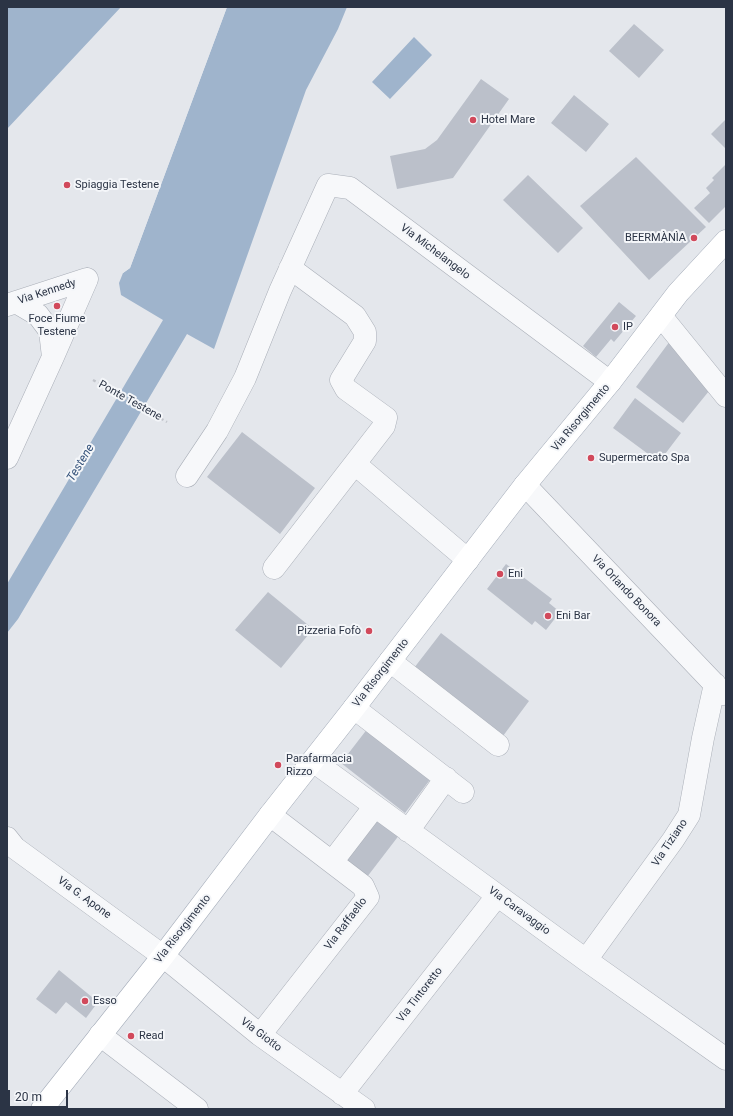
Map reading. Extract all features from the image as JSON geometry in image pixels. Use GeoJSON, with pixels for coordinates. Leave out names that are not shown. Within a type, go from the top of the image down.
{"type":"FeatureCollection","features":[{"type":"Feature","properties":{"kind":"main road","name":"Via Risorgimento"},"geometry":{"type":"LineString","coordinates":[[42,1109],[163,956],[525,485],[610,382],[678,293],[725,244]]}},
{"type":"Feature","properties":{"kind":"street","name":"Via Michelangelo"},"geometry":{"type":"LineString","coordinates":[[187,476],[217,431],[245,378],[280,291],[328,185],[350,188],[610,382]]}},
{"type":"Feature","properties":{"kind":"street"},"geometry":{"type":"LineString","coordinates":[[274,568],[384,426],[386,418],[346,389],[341,380],[365,341],[365,332],[354,316],[290,268]]}},
{"type":"Feature","properties":{"kind":"street","name":"Via Kennedy"},"geometry":{"type":"LineString","coordinates":[[12,303],[87,279],[53,357]]}},
{"type":"Feature","properties":{"kind":"street"},"geometry":{"type":"LineString","coordinates":[[7,458],[53,357],[50,331],[38,315],[12,303]]}},
{"type":"Feature","properties":{"kind":"street"},"geometry":{"type":"LineString","coordinates":[[661,316],[726,396]]}},
{"type":"Feature","properties":{"kind":"street"},"geometry":{"type":"LineString","coordinates":[[355,464],[468,560]]}},
{"type":"Feature","properties":{"kind":"street","name":"Via Orlando Bonora"},"geometry":{"type":"LineString","coordinates":[[525,485],[720,690]]}},
{"type":"Feature","properties":{"kind":"street"},"geometry":{"type":"LineString","coordinates":[[390,661],[498,745]]}},
{"type":"Feature","properties":{"kind":"street","name":"Via Tiziano"},"geometry":{"type":"LineString","coordinates":[[586,960],[673,840],[689,815],[703,738],[720,690]]}},
{"type":"Feature","properties":{"kind":"street"},"geometry":{"type":"LineString","coordinates":[[354,708],[464,792]]}},
{"type":"Feature","properties":{"kind":"street","name":"Via Caravaggio"},"geometry":{"type":"LineString","coordinates":[[313,760],[497,896],[726,1059]]}},
{"type":"Feature","properties":{"kind":"street"},"geometry":{"type":"LineString","coordinates":[[408,830],[446,778]]}},
{"type":"Feature","properties":{"kind":"street"},"geometry":{"type":"LineString","coordinates":[[332,862],[375,806]]}},
{"type":"Feature","properties":{"kind":"street","name":"Via Raffaello"},"geometry":{"type":"LineString","coordinates":[[260,1035],[368,897],[363,886],[270,815]]}},
{"type":"Feature","properties":{"kind":"street","name":"Via G. Apone"},"geometry":{"type":"LineString","coordinates":[[7,838],[15,848],[163,956]]}},
{"type":"Feature","properties":{"kind":"street","name":"Via Tintoretto"},"geometry":{"type":"LineString","coordinates":[[342,1094],[497,896]]}},
{"type":"Feature","properties":{"kind":"street","name":"Via Giotto"},"geometry":{"type":"LineString","coordinates":[[163,956],[260,1035],[364,1109]]}},
{"type":"Feature","properties":{"kind":"street"},"geometry":{"type":"LineString","coordinates":[[100,1035],[197,1109]]}},
{"type":"Feature","properties":{"kind":"path","name":"Ponte Testene"},"geometry":{"type":"LineString","coordinates":[[93,380],[167,422]]}},
{"type":"Feature","properties":{"kind":"water"},"geometry":{"type":"Polygon","coordinates":[[[7,7],[121,7],[7,129],[7,7]]]}},
{"type":"Feature","properties":{"kind":"water","name":"Testene"},"geometry":{"type":"Polygon","coordinates":[[[227,7],[347,7],[338,29],[306,90],[214,349],[187,334],[18,619],[7,633],[7,584],[163,320],[121,295],[119,283],[123,273],[130,268],[227,7]]]}},
{"type":"Feature","properties":{"kind":"water"},"geometry":{"type":"Polygon","coordinates":[[[414,37],[432,55],[390,99],[372,82],[414,37]]]}},
{"type":"Feature","properties":{"kind":"pier"},"geometry":{"type":"Polygon","coordinates":[[[225,7],[227,7],[130,268],[123,273],[121,272],[129,267],[225,7]]]}},
{"type":"Feature","properties":{"kind":"building"},"geometry":{"type":"Polygon","coordinates":[[[634,24],[664,50],[639,78],[609,51],[634,24]]]}},
{"type":"Feature","properties":{"kind":"building","name":"Hotel Mare"},"geometry":{"type":"Polygon","coordinates":[[[481,79],[509,99],[453,178],[397,189],[390,156],[425,149],[437,140],[481,79]]]}},
{"type":"Feature","properties":{"kind":"building"},"geometry":{"type":"Polygon","coordinates":[[[574,95],[609,124],[586,152],[551,123],[574,95]]]}},
{"type":"Feature","properties":{"kind":"building"},"geometry":{"type":"Polygon","coordinates":[[[726,119],[726,149],[711,134],[726,119]]]}},
{"type":"Feature","properties":{"kind":"building"},"geometry":{"type":"Polygon","coordinates":[[[636,157],[706,227],[649,280],[580,206],[636,157]]]}},
{"type":"Feature","properties":{"kind":"building"},"geometry":{"type":"Polygon","coordinates":[[[726,164],[726,206],[709,223],[694,208],[710,193],[706,188],[714,180],[712,178],[726,164]]]}},
{"type":"Feature","properties":{"kind":"building"},"geometry":{"type":"Polygon","coordinates":[[[528,175],[583,228],[558,253],[503,200],[528,175]]]}},
{"type":"Feature","properties":{"kind":"building"},"geometry":{"type":"Polygon","coordinates":[[[619,302],[636,316],[614,342],[611,339],[596,357],[583,346],[619,302]]]}},
{"type":"Feature","properties":{"kind":"building"},"geometry":{"type":"Polygon","coordinates":[[[670,341],[709,391],[683,423],[636,387],[670,341]]]}},
{"type":"Feature","properties":{"kind":"building"},"geometry":{"type":"Polygon","coordinates":[[[635,398],[681,433],[659,462],[613,428],[635,398]]]}},
{"type":"Feature","properties":{"kind":"building"},"geometry":{"type":"Polygon","coordinates":[[[242,432],[315,488],[280,534],[207,477],[242,432]]]}},
{"type":"Feature","properties":{"kind":"building"},"geometry":{"type":"Polygon","coordinates":[[[506,564],[552,599],[549,603],[560,612],[546,630],[535,621],[532,625],[487,589],[506,564]]]}},
{"type":"Feature","properties":{"kind":"building"},"geometry":{"type":"Polygon","coordinates":[[[268,592],[313,629],[281,668],[235,630],[268,592]]]}},
{"type":"Feature","properties":{"kind":"building"},"geometry":{"type":"Polygon","coordinates":[[[441,633],[529,701],[503,736],[414,668],[441,633]]]}},
{"type":"Feature","properties":{"kind":"building"},"geometry":{"type":"Polygon","coordinates":[[[368,728],[432,777],[405,813],[341,763],[368,728]]]}},
{"type":"Feature","properties":{"kind":"building"},"geometry":{"type":"Polygon","coordinates":[[[374,815],[400,834],[367,877],[342,858],[374,815]]]}},
{"type":"Feature","properties":{"kind":"building"},"geometry":{"type":"Polygon","coordinates":[[[59,970],[98,1002],[86,1018],[66,1002],[56,1014],[36,999],[59,970]]]}},
{"type":"Feature","properties":{"kind":"place","name":"Hotel Mare"},"geometry":{"type":"Point","coordinates":[473,120]}},
{"type":"Feature","properties":{"kind":"place","name":"Spiaggia Testene"},"geometry":{"type":"Point","coordinates":[67,185]}},
{"type":"Feature","properties":{"kind":"place","name":"BEERMÀNÌA"},"geometry":{"type":"Point","coordinates":[694,238]}},
{"type":"Feature","properties":{"kind":"place","name":"Foce Fiume Testene"},"geometry":{"type":"Point","coordinates":[57,306]}},
{"type":"Feature","properties":{"kind":"place","name":"IP"},"geometry":{"type":"Point","coordinates":[615,327]}},
{"type":"Feature","properties":{"kind":"place","name":"Supermercato Spa"},"geometry":{"type":"Point","coordinates":[591,458]}},
{"type":"Feature","properties":{"kind":"place","name":"Eni"},"geometry":{"type":"Point","coordinates":[500,574]}},
{"type":"Feature","properties":{"kind":"place","name":"Eni Bar"},"geometry":{"type":"Point","coordinates":[548,616]}},
{"type":"Feature","properties":{"kind":"place","name":"Pizzeria Fofò"},"geometry":{"type":"Point","coordinates":[369,631]}},
{"type":"Feature","properties":{"kind":"place","name":"Parafarmacia Rizzo"},"geometry":{"type":"Point","coordinates":[278,765]}},
{"type":"Feature","properties":{"kind":"place","name":"Esso"},"geometry":{"type":"Point","coordinates":[85,1001]}},
{"type":"Feature","properties":{"kind":"place","name":"Read"},"geometry":{"type":"Point","coordinates":[131,1036]}}]}
